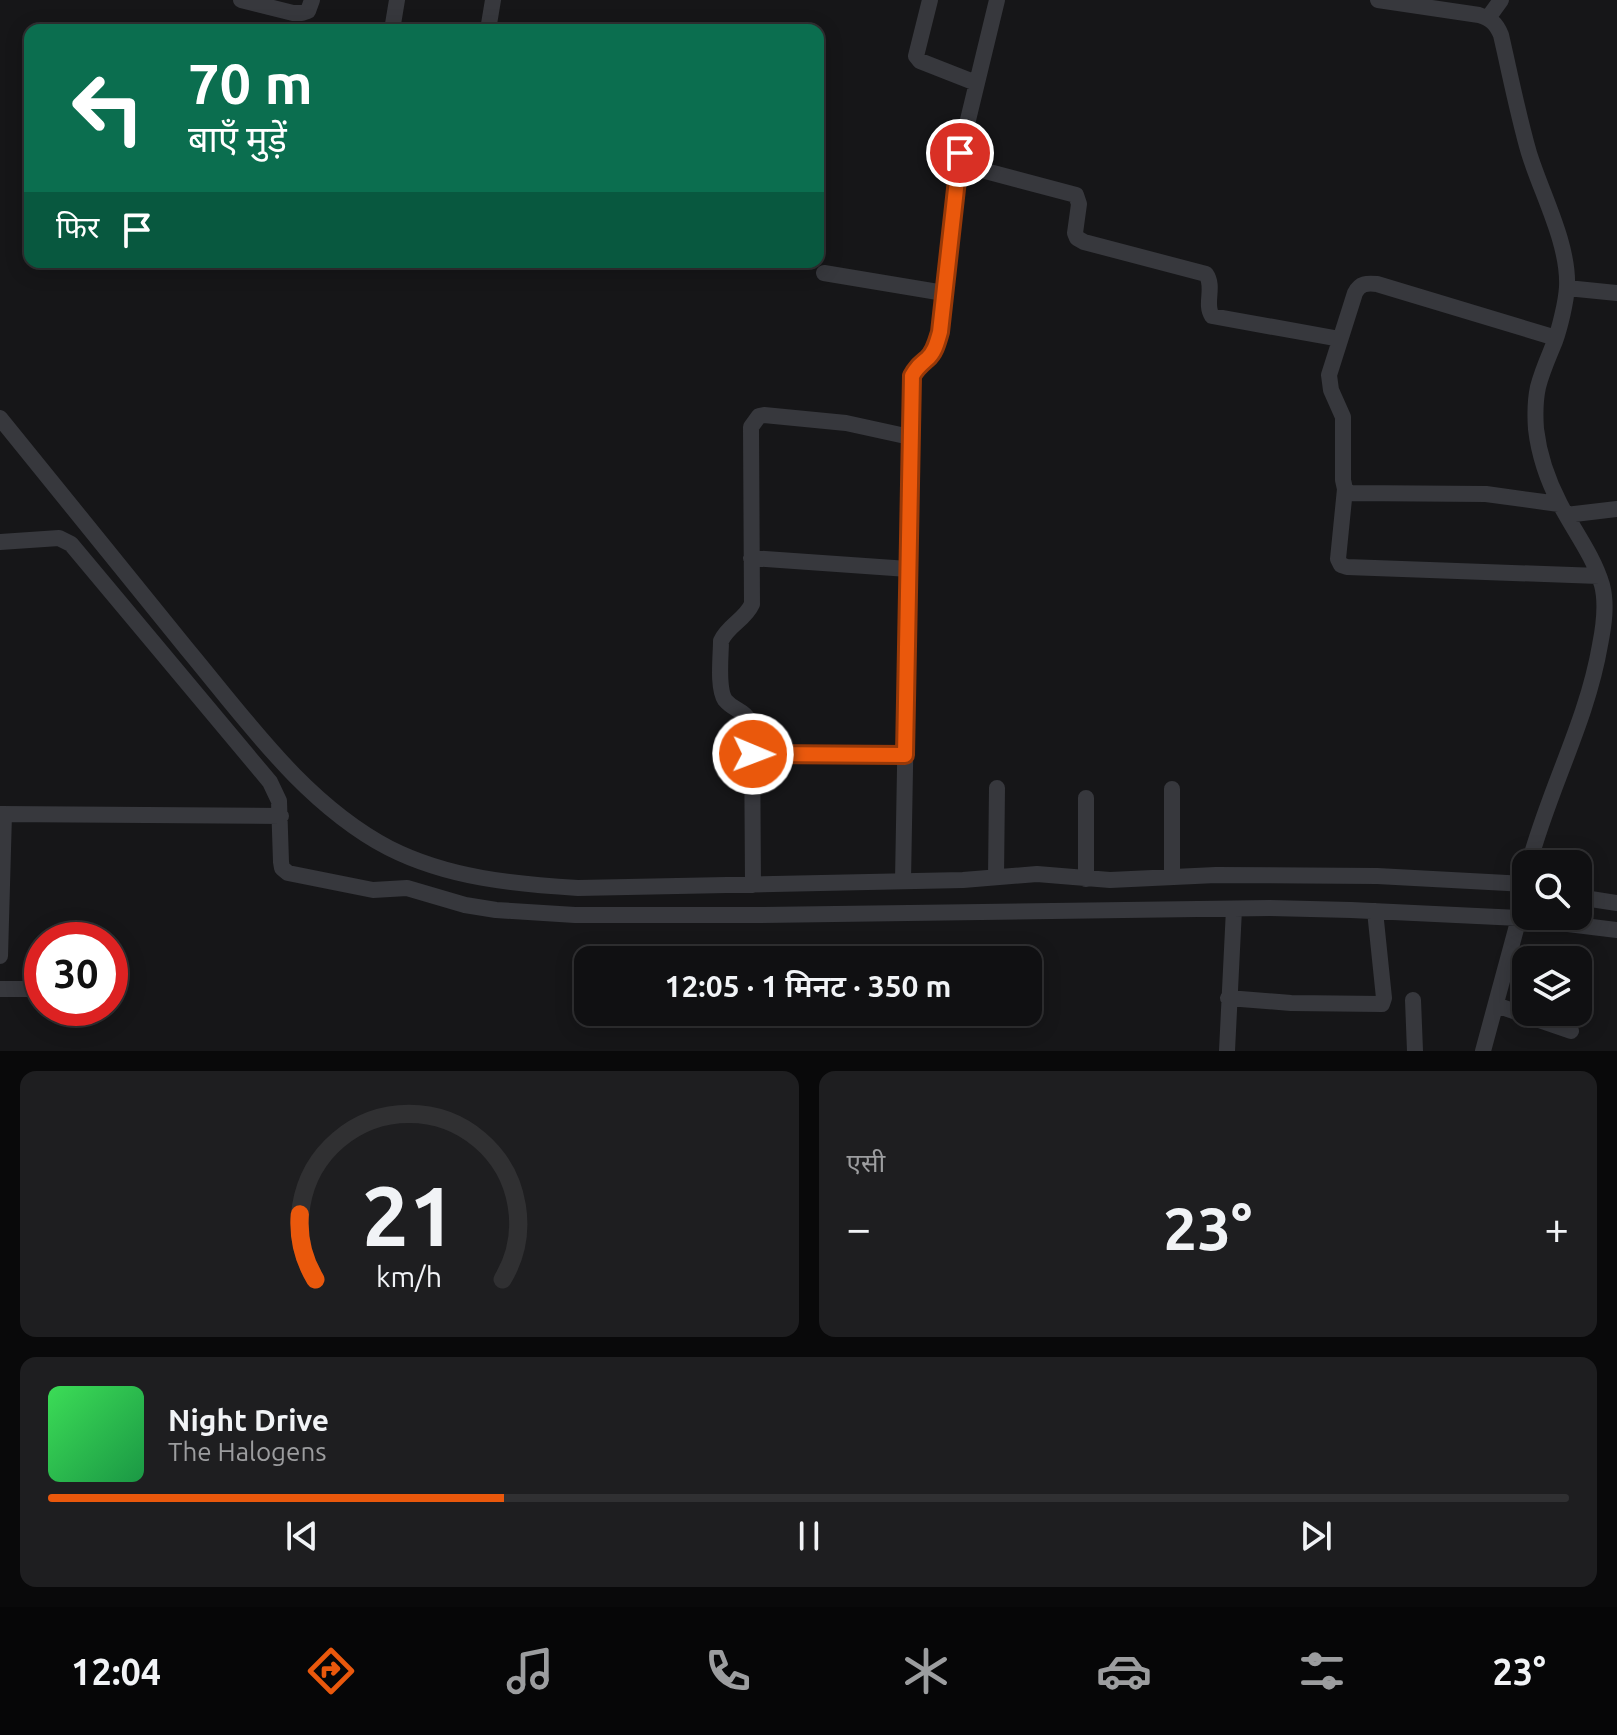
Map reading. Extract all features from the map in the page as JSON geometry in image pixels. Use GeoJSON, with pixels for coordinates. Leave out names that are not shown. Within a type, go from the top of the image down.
{"type":"FeatureCollection","features":[{"type":"Feature","properties":{"kind":"street"},"geometry":{"type":"LineString","coordinates":[[241,0],[302,13],[308,11],[312,0]]}},
{"type":"Feature","properties":{"kind":"street"},"geometry":{"type":"LineString","coordinates":[[393,24],[397,0]]}},
{"type":"Feature","properties":{"kind":"street"},"geometry":{"type":"LineString","coordinates":[[489,24],[493,0]]}},
{"type":"Feature","properties":{"kind":"street"},"geometry":{"type":"LineString","coordinates":[[930,0],[916,56],[920,61],[976,83]]}},
{"type":"Feature","properties":{"kind":"street"},"geometry":{"type":"LineString","coordinates":[[1378,0],[1479,15],[1497,25],[1530,154],[1560,242],[1565,267],[1567,288],[1556,338],[1538,386],[1535,409],[1537,432],[1548,478],[1599,576],[1605,599],[1604,624],[1597,664],[1578,731],[1544,814],[1533,850]]}},
{"type":"Feature","properties":{"kind":"street"},"geometry":{"type":"LineString","coordinates":[[1488,18],[1501,0]]}},
{"type":"Feature","properties":{"kind":"street"},"geometry":{"type":"LineString","coordinates":[[903,881],[912,376],[917,366],[935,349],[940,332],[959,164],[994,1]]}},
{"type":"Feature","properties":{"kind":"street"},"geometry":{"type":"LineString","coordinates":[[959,164],[1076,195],[1079,199],[1077,238],[1206,274],[1211,282],[1208,309],[1212,316],[1340,339]]}},
{"type":"Feature","properties":{"kind":"street"},"geometry":{"type":"LineString","coordinates":[[824,273],[944,293]]}},
{"type":"Feature","properties":{"kind":"street"},"geometry":{"type":"LineString","coordinates":[[1556,338],[1377,284],[1366,283],[1358,287],[1329,375],[1329,383],[1343,417],[1345,489],[1338,559],[1341,565],[1347,567],[1599,576]]}},
{"type":"Feature","properties":{"kind":"street"},"geometry":{"type":"LineString","coordinates":[[1567,288],[1617,293]]}},
{"type":"Feature","properties":{"kind":"street"},"geometry":{"type":"LineString","coordinates":[[753,885],[752,727],[747,715],[727,702],[721,685],[721,641],[752,604],[751,427],[759,416],[827,421],[910,437]]}},
{"type":"Feature","properties":{"kind":"street"},"geometry":{"type":"LineString","coordinates":[[0,418],[269,747],[322,802],[391,849],[471,877],[578,888],[963,880],[1037,874],[1110,880],[1216,875],[1377,876],[1512,893]]}},
{"type":"Feature","properties":{"kind":"street"},"geometry":{"type":"LineString","coordinates":[[1345,489],[1357,494],[1486,494],[1563,510],[1617,509]]}},
{"type":"Feature","properties":{"kind":"street"},"geometry":{"type":"LineString","coordinates":[[0,542],[59,538],[71,544],[270,782],[279,801],[281,862],[288,873],[356,888],[407,888],[465,905],[496,910],[575,915],[1284,908],[1375,911],[1512,895]]}},
{"type":"Feature","properties":{"kind":"street"},"geometry":{"type":"LineString","coordinates":[[751,558],[908,569]]}},
{"type":"Feature","properties":{"kind":"street"},"geometry":{"type":"LineString","coordinates":[[753,754],[905,755]]}},
{"type":"Feature","properties":{"kind":"street"},"geometry":{"type":"LineString","coordinates":[[996,877],[997,788]]}},
{"type":"Feature","properties":{"kind":"street"},"geometry":{"type":"LineString","coordinates":[[1172,789],[1172,877]]}},
{"type":"Feature","properties":{"kind":"street"},"geometry":{"type":"LineString","coordinates":[[1086,798],[1086,879]]}},
{"type":"Feature","properties":{"kind":"street"},"geometry":{"type":"LineString","coordinates":[[0,956],[2,814],[281,816]]}},
{"type":"Feature","properties":{"kind":"street"},"geometry":{"type":"LineString","coordinates":[[1592,899],[1617,903]]}},
{"type":"Feature","properties":{"kind":"street"},"geometry":{"type":"LineString","coordinates":[[1227,1051],[1234,909]]}},
{"type":"Feature","properties":{"kind":"street"},"geometry":{"type":"LineString","coordinates":[[1228,998],[1291,1003],[1382,1004],[1384,998],[1375,911]]}},
{"type":"Feature","properties":{"kind":"street"},"geometry":{"type":"LineString","coordinates":[[1592,920],[1617,930]]}},
{"type":"Feature","properties":{"kind":"street"},"geometry":{"type":"LineString","coordinates":[[1483,1051],[1515,930]]}},
{"type":"Feature","properties":{"kind":"street"},"geometry":{"type":"LineString","coordinates":[[0,989],[24,989]]}},
{"type":"Feature","properties":{"kind":"street"},"geometry":{"type":"LineString","coordinates":[[1413,1000],[1415,1051]]}},
{"type":"Feature","properties":{"kind":"street"},"geometry":{"type":"LineString","coordinates":[[1496,1005],[1571,1031]]}},
{"type":"Feature","properties":{"kind":"route"},"geometry":{"type":"LineString","coordinates":[[753,754],[905,755],[912,376],[917,366],[935,349],[940,332],[960,153]]}}]}
